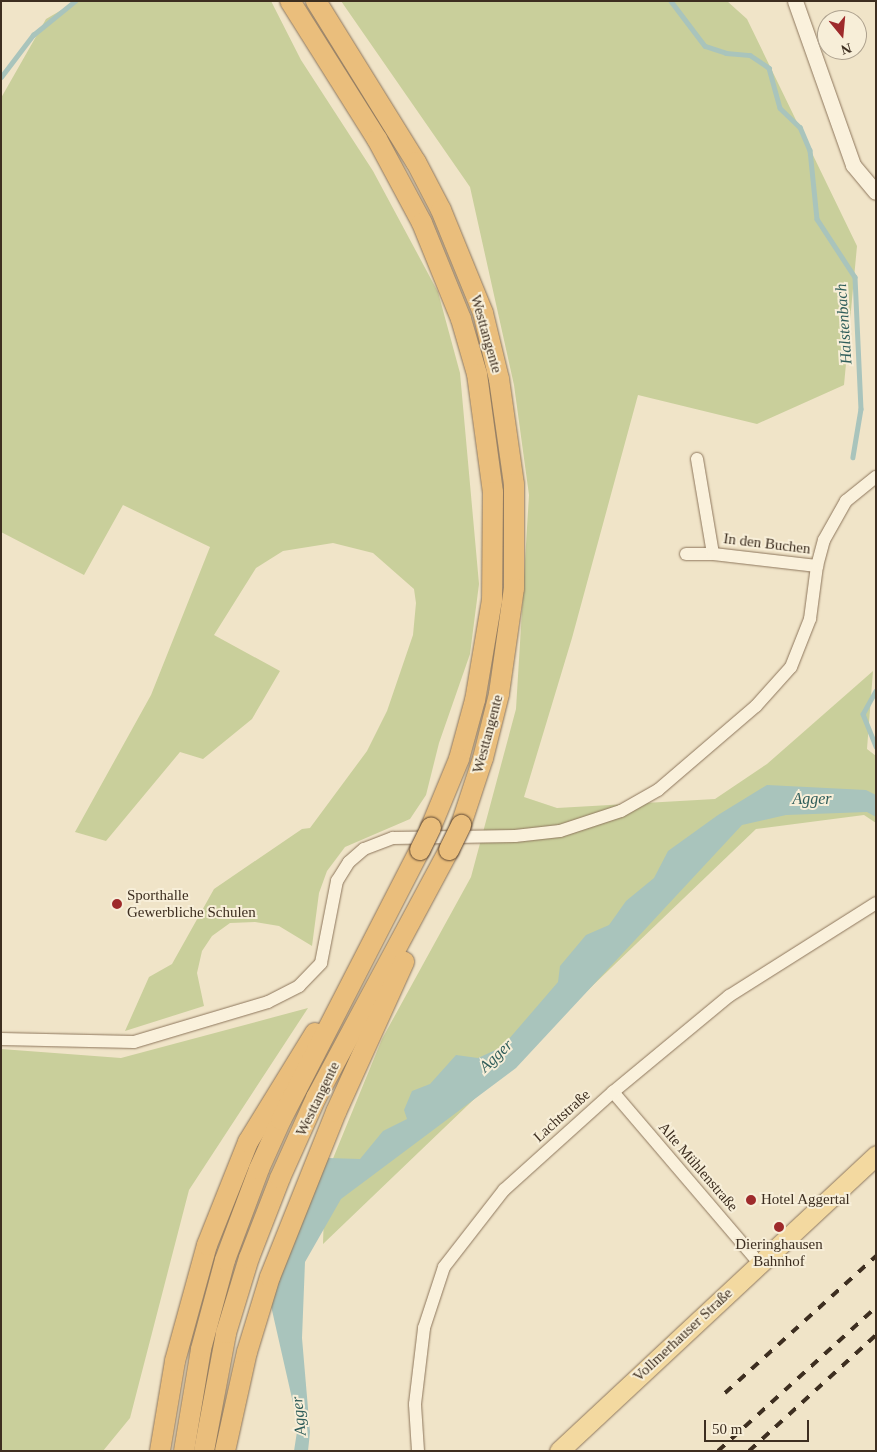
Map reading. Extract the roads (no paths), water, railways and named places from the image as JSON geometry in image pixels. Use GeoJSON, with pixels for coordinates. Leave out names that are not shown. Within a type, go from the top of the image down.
{"type":"FeatureCollection","features":[{"type":"Feature","properties":{"kind":"highway","name":"Westtangente"},"geometry":{"type":"LineString","coordinates":[[204,1451],[226,1334],[249,1258],[280,1178],[316,1098],[412,924],[461,825],[483,758],[499,694],[514,588],[514,484],[499,379],[483,313],[441,210],[416,162],[317,3]]}},
{"type":"Feature","properties":{"kind":"highway","name":"Westtangente"},"geometry":{"type":"LineString","coordinates":[[184,1451],[203,1340],[225,1260],[259,1169],[281,1120],[344,1002],[420,850],[459,759],[475,700],[492,600],[493,492],[477,374],[461,318],[422,223],[377,139],[295,9]]}},
{"type":"Feature","properties":{"kind":"highway"},"geometry":{"type":"LineString","coordinates":[[225,1451],[247,1352],[270,1277],[336,1112],[405,961],[412,924]]}},
{"type":"Feature","properties":{"kind":"highway"},"geometry":{"type":"LineString","coordinates":[[160,1451],[175,1361],[207,1245],[248,1142],[321,1022],[344,1002]]}},
{"type":"Feature","properties":{"kind":"main road","name":"Vollmerhauser Straße"},"geometry":{"type":"LineString","coordinates":[[559,1451],[874,1157]]}},
{"type":"Feature","properties":{"kind":"street"},"geometry":{"type":"LineString","coordinates":[[795,1],[853,164],[876,192]]}},
{"type":"Feature","properties":{"kind":"street","name":"In den Buchen"},"geometry":{"type":"LineString","coordinates":[[697,459],[713,554]]}},
{"type":"Feature","properties":{"kind":"street"},"geometry":{"type":"LineString","coordinates":[[1,1040],[134,1042],[268,1002],[299,986],[321,963],[337,881],[349,862],[364,850],[393,838],[515,836],[560,831],[587,825],[628,807],[658,790],[705,752],[778,685],[803,644],[810,619],[817,566],[824,540],[846,501],[876,477]]}},
{"type":"Feature","properties":{"kind":"street","name":"In den Buchen"},"geometry":{"type":"LineString","coordinates":[[686,554],[713,554],[817,566]]}},
{"type":"Feature","properties":{"kind":"street","name":"Lachtstraße"},"geometry":{"type":"LineString","coordinates":[[418,1451],[415,1404],[424,1328],[444,1268],[504,1190],[613,1092],[729,996],[876,903]]}},
{"type":"Feature","properties":{"kind":"street","name":"Alte Mühlenstraße"},"geometry":{"type":"LineString","coordinates":[[613,1092],[759,1264]]}},
{"type":"Feature","properties":{"kind":"water","name":"Agger"},"geometry":{"type":"Polygon","coordinates":[[[767,785],[866,790],[876,795],[876,817],[867,812],[786,815],[742,825],[516,1068],[341,1199],[305,1262],[302,1338],[310,1432],[308,1451],[294,1451],[298,1425],[269,1297],[328,1158],[360,1159],[383,1131],[407,1119],[404,1110],[412,1091],[430,1084],[456,1055],[478,1058],[502,1047],[558,982],[560,966],[586,935],[609,925],[626,901],[654,878],[668,851],[718,815],[767,785]]]}},
{"type":"Feature","properties":{"kind":"waterway","name":"Halstenbach"},"geometry":{"type":"LineString","coordinates":[[1,77],[33,35],[75,1]]}},
{"type":"Feature","properties":{"kind":"waterway","name":"Halstenbach"},"geometry":{"type":"LineString","coordinates":[[671,1],[705,46],[726,53],[750,55],[769,68],[780,108],[800,127],[810,150],[817,219],[855,277],[861,409],[853,457]]}},
{"type":"Feature","properties":{"kind":"waterway","name":"Halstenbach"},"geometry":{"type":"LineString","coordinates":[[876,691],[863,714],[876,747]]}},
{"type":"Feature","properties":{"kind":"railway"},"geometry":{"type":"LineString","coordinates":[[725,1393],[876,1256]]}},
{"type":"Feature","properties":{"kind":"railway"},"geometry":{"type":"LineString","coordinates":[[718,1451],[876,1307]]}},
{"type":"Feature","properties":{"kind":"railway"},"geometry":{"type":"LineString","coordinates":[[749,1451],[876,1335]]}},
{"type":"Feature","properties":{"kind":"place","name":"Sporthalle Gewerbliche Schulen"},"geometry":{"type":"Point","coordinates":[117,904]}},
{"type":"Feature","properties":{"kind":"place","name":"Hotel Aggertal"},"geometry":{"type":"Point","coordinates":[751,1200]}},
{"type":"Feature","properties":{"kind":"place","name":"Dieringhausen Bahnhof"},"geometry":{"type":"Point","coordinates":[779,1227]}}]}
